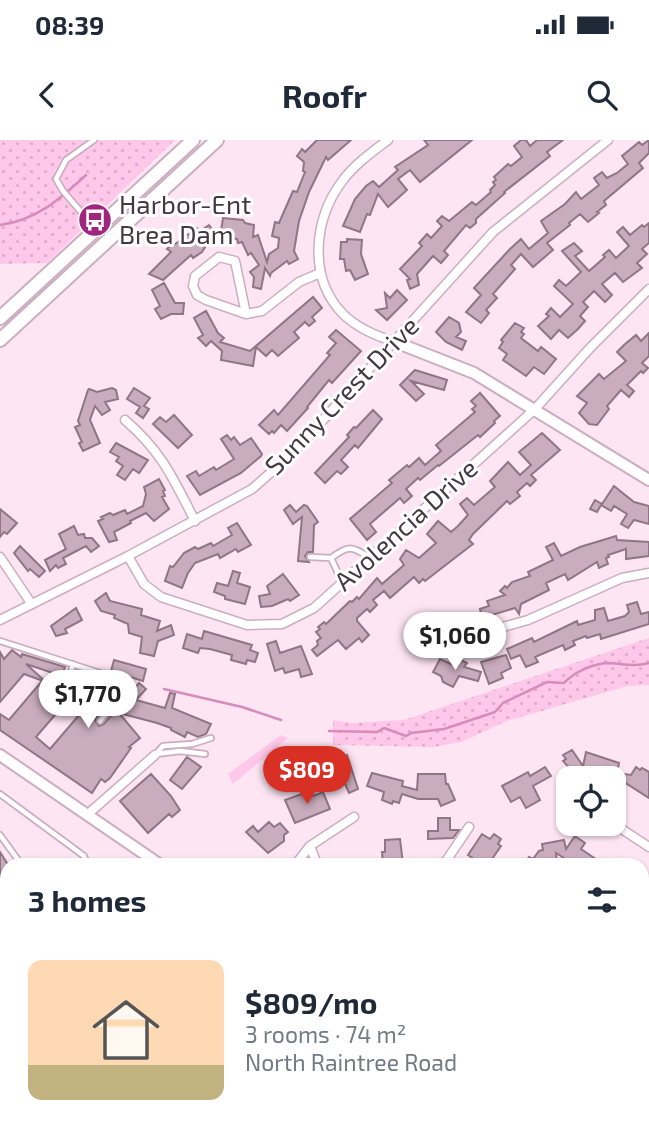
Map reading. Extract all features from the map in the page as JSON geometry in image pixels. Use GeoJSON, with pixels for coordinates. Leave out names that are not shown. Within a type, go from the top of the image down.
{"type":"FeatureCollection","features":[{"type":"Feature","properties":{"kind":"main road"},"geometry":{"type":"LineString","coordinates":[[0,317],[193,140]]}},
{"type":"Feature","properties":{"kind":"main road"},"geometry":{"type":"LineString","coordinates":[[0,340],[217,140]]}},
{"type":"Feature","properties":{"kind":"street"},"geometry":{"type":"LineString","coordinates":[[388,140],[356,165],[332,197],[319,232],[317,251],[320,273],[342,313],[376,336],[474,373],[649,480]]}},
{"type":"Feature","properties":{"kind":"street","name":"Sunny Crest Drive"},"geometry":{"type":"LineString","coordinates":[[0,620],[128,556],[252,489],[295,452],[493,232],[608,140]]}},
{"type":"Feature","properties":{"kind":"street"},"geometry":{"type":"LineString","coordinates":[[246,314],[235,261],[219,257],[195,275],[193,286],[197,295],[246,314],[262,311],[299,282],[320,273]]}},
{"type":"Feature","properties":{"kind":"street","name":"Avolencia Drive"},"geometry":{"type":"LineString","coordinates":[[128,556],[144,584],[161,597],[247,625],[282,624],[314,607],[535,409],[590,348],[649,289]]}},
{"type":"Feature","properties":{"kind":"street"},"geometry":{"type":"LineString","coordinates":[[125,420],[146,438],[164,460],[195,521]]}},
{"type":"Feature","properties":{"kind":"street"},"geometry":{"type":"LineString","coordinates":[[0,557],[31,603]]}},
{"type":"Feature","properties":{"kind":"street"},"geometry":{"type":"LineString","coordinates":[[481,633],[528,620],[622,578],[649,573]]}},
{"type":"Feature","properties":{"kind":"street"},"geometry":{"type":"LineString","coordinates":[[0,755],[150,858]]}},
{"type":"Feature","properties":{"kind":"street"},"geometry":{"type":"LineString","coordinates":[[88,814],[155,755]]}},
{"type":"Feature","properties":{"kind":"street"},"geometry":{"type":"LineString","coordinates":[[301,858],[310,846],[354,817]]}},
{"type":"Feature","properties":{"kind":"street"},"geometry":{"type":"LineString","coordinates":[[448,858],[469,827]]}},
{"type":"Feature","properties":{"kind":"street"},"geometry":{"type":"LineString","coordinates":[[626,832],[649,847]]}},
{"type":"Feature","properties":{"kind":"street"},"geometry":{"type":"LineString","coordinates":[[310,846],[315,858]]}},
{"type":"Feature","properties":{"kind":"lane"},"geometry":{"type":"LineString","coordinates":[[94,140],[66,160],[56,179],[65,194],[96,229]]}},
{"type":"Feature","properties":{"kind":"lane"},"geometry":{"type":"LineString","coordinates":[[310,557],[331,558],[343,549],[353,548],[370,557]]}},
{"type":"Feature","properties":{"kind":"lane"},"geometry":{"type":"LineString","coordinates":[[331,558],[342,582]]}},
{"type":"Feature","properties":{"kind":"lane"},"geometry":{"type":"LineString","coordinates":[[0,641],[131,683],[100,721]]}},
{"type":"Feature","properties":{"kind":"lane"},"geometry":{"type":"LineString","coordinates":[[68,683],[73,664]]}},
{"type":"Feature","properties":{"kind":"lane"},"geometry":{"type":"LineString","coordinates":[[51,678],[101,694],[109,691],[114,677]]}},
{"type":"Feature","properties":{"kind":"lane"},"geometry":{"type":"LineString","coordinates":[[155,755],[163,746],[192,744],[211,738]]}},
{"type":"Feature","properties":{"kind":"lane"},"geometry":{"type":"LineString","coordinates":[[155,755],[180,751],[205,754]]}},
{"type":"Feature","properties":{"kind":"lane"},"geometry":{"type":"LineString","coordinates":[[0,794],[85,858]]}},
{"type":"Feature","properties":{"kind":"lane"},"geometry":{"type":"LineString","coordinates":[[0,835],[17,858]]}},
{"type":"Feature","properties":{"kind":"shaded area"},"geometry":{"type":"Polygon","coordinates":[[[0,140],[175,140],[47,263],[0,264],[0,140]]]}},
{"type":"Feature","properties":{"kind":"shaded area"},"geometry":{"type":"Polygon","coordinates":[[[649,638],[649,685],[627,686],[507,721],[461,742],[434,747],[333,745],[333,720],[351,723],[404,720],[649,638]]]}},
{"type":"Feature","properties":{"kind":"shaded area"},"geometry":{"type":"Polygon","coordinates":[[[281,735],[288,738],[233,784],[228,774],[281,735]]]}},
{"type":"Feature","properties":{"kind":"building"},"geometry":{"type":"Polygon","coordinates":[[[317,140],[351,140],[328,160],[326,157],[309,192],[299,221],[294,251],[298,259],[289,264],[287,261],[270,276],[265,268],[261,289],[253,287],[254,277],[250,272],[259,265],[251,253],[248,255],[242,242],[220,237],[223,218],[243,220],[254,225],[253,237],[258,235],[267,262],[269,254],[278,248],[279,238],[272,236],[275,222],[279,223],[305,172],[304,162],[297,156],[302,149],[305,152],[317,140]]]}},
{"type":"Feature","properties":{"kind":"building"},"geometry":{"type":"Polygon","coordinates":[[[424,140],[472,140],[420,182],[410,170],[398,179],[407,190],[388,207],[378,194],[360,232],[343,226],[355,199],[366,186],[373,181],[379,187],[398,170],[395,167],[428,145],[424,140]]]}},
{"type":"Feature","properties":{"kind":"building"},"geometry":{"type":"Polygon","coordinates":[[[521,140],[526,140],[530,146],[537,140],[563,140],[547,152],[550,156],[504,192],[476,219],[476,223],[470,228],[466,225],[444,251],[448,255],[441,263],[433,256],[417,274],[419,285],[410,289],[407,280],[410,279],[400,269],[422,246],[419,243],[427,234],[431,238],[442,226],[437,221],[442,216],[449,221],[472,202],[476,205],[491,192],[496,180],[494,177],[508,164],[511,166],[522,157],[514,146],[521,140]]]}},
{"type":"Feature","properties":{"kind":"building"},"geometry":{"type":"Polygon","coordinates":[[[649,140],[649,153],[639,163],[643,168],[604,201],[606,205],[597,212],[599,213],[588,222],[580,214],[569,223],[570,225],[547,243],[553,250],[533,267],[521,254],[511,265],[515,269],[493,294],[497,298],[486,310],[489,313],[481,323],[466,312],[481,295],[474,288],[510,249],[521,239],[529,249],[548,233],[541,221],[565,204],[576,192],[581,199],[599,185],[594,178],[602,172],[607,178],[617,173],[628,164],[622,156],[639,142],[642,145],[649,140]]]}},
{"type":"Feature","properties":{"kind":"building"},"geometry":{"type":"Polygon","coordinates":[[[649,223],[649,243],[642,249],[647,254],[637,263],[642,268],[623,282],[615,273],[602,284],[612,295],[605,302],[594,291],[583,302],[588,307],[580,316],[585,321],[578,329],[568,338],[559,330],[551,339],[538,326],[549,316],[546,314],[551,308],[560,317],[573,304],[554,286],[559,280],[566,286],[581,272],[562,251],[574,243],[582,251],[575,256],[589,271],[609,250],[616,258],[629,246],[617,232],[623,227],[630,235],[649,223]]]}},
{"type":"Feature","properties":{"kind":"building"},"geometry":{"type":"Polygon","coordinates":[[[209,225],[217,236],[202,252],[193,258],[191,255],[163,280],[149,274],[171,252],[167,249],[173,243],[174,245],[197,228],[200,231],[209,225]]]}},
{"type":"Feature","properties":{"kind":"building"},"geometry":{"type":"Polygon","coordinates":[[[347,239],[362,240],[361,254],[368,274],[355,280],[350,270],[346,271],[344,259],[340,259],[341,242],[347,242],[347,239]]]}},
{"type":"Feature","properties":{"kind":"building"},"geometry":{"type":"Polygon","coordinates":[[[164,283],[175,303],[184,303],[183,314],[171,314],[161,319],[155,309],[160,306],[152,290],[164,283]]]}},
{"type":"Feature","properties":{"kind":"building"},"geometry":{"type":"Polygon","coordinates":[[[397,290],[407,300],[387,320],[376,310],[387,308],[385,293],[390,298],[397,290]]]}},
{"type":"Feature","properties":{"kind":"building"},"geometry":{"type":"Polygon","coordinates":[[[313,297],[322,308],[312,317],[315,321],[309,326],[305,322],[294,332],[299,338],[278,356],[272,350],[266,356],[256,347],[253,366],[221,360],[222,351],[211,341],[206,346],[198,338],[203,335],[194,318],[206,311],[218,333],[224,338],[220,342],[250,351],[313,297]]]}},
{"type":"Feature","properties":{"kind":"building"},"geometry":{"type":"Polygon","coordinates":[[[449,317],[459,323],[461,332],[456,337],[466,341],[462,350],[446,342],[436,332],[449,317]]]}},
{"type":"Feature","properties":{"kind":"building"},"geometry":{"type":"Polygon","coordinates":[[[515,323],[524,328],[521,338],[538,351],[541,347],[556,359],[544,374],[534,367],[526,376],[503,360],[507,354],[499,348],[503,342],[501,340],[515,323]]]}},
{"type":"Feature","properties":{"kind":"building"},"geometry":{"type":"Polygon","coordinates":[[[336,330],[361,351],[332,383],[329,380],[287,431],[281,425],[274,433],[272,431],[269,434],[259,425],[274,410],[278,415],[330,355],[327,353],[336,343],[329,337],[336,330]]]}},
{"type":"Feature","properties":{"kind":"building"},"geometry":{"type":"Polygon","coordinates":[[[649,333],[649,356],[642,363],[648,368],[627,385],[634,391],[629,397],[621,390],[607,406],[609,409],[597,425],[589,424],[579,413],[587,403],[577,396],[599,374],[604,379],[626,361],[617,352],[624,345],[636,335],[641,341],[649,333]]]}},
{"type":"Feature","properties":{"kind":"building"},"geometry":{"type":"Polygon","coordinates":[[[415,370],[447,380],[444,390],[411,381],[424,394],[416,401],[400,385],[415,370]]]}},
{"type":"Feature","properties":{"kind":"building"},"geometry":{"type":"Polygon","coordinates":[[[112,388],[116,390],[118,399],[105,402],[110,410],[102,415],[95,406],[90,420],[100,443],[83,451],[75,427],[80,425],[78,421],[88,390],[97,392],[112,388]]]}},
{"type":"Feature","properties":{"kind":"building"},"geometry":{"type":"Polygon","coordinates":[[[134,388],[150,398],[144,406],[149,409],[143,418],[136,413],[140,407],[127,399],[134,388]]]}},
{"type":"Feature","properties":{"kind":"building"},"geometry":{"type":"Polygon","coordinates":[[[480,393],[500,416],[495,423],[420,480],[418,478],[406,489],[412,496],[404,503],[400,498],[370,524],[376,532],[367,540],[350,519],[392,483],[389,480],[407,465],[409,467],[419,458],[425,465],[441,451],[436,445],[475,412],[472,409],[476,406],[471,401],[480,393]]]}},
{"type":"Feature","properties":{"kind":"building"},"geometry":{"type":"Polygon","coordinates":[[[373,410],[382,419],[358,448],[355,445],[341,460],[348,467],[341,474],[337,471],[325,483],[315,473],[349,437],[347,435],[354,427],[373,410]]]}},
{"type":"Feature","properties":{"kind":"building"},"geometry":{"type":"Polygon","coordinates":[[[174,415],[192,435],[178,448],[153,424],[160,417],[166,422],[174,415]]]}},
{"type":"Feature","properties":{"kind":"building"},"geometry":{"type":"Polygon","coordinates":[[[542,433],[560,450],[531,475],[536,480],[530,486],[527,483],[517,492],[520,496],[510,504],[507,501],[473,534],[469,540],[473,544],[425,581],[423,579],[419,583],[414,577],[390,598],[384,591],[373,600],[377,605],[357,618],[369,635],[362,642],[359,638],[346,649],[338,640],[317,656],[312,650],[321,638],[316,632],[320,629],[318,627],[324,622],[326,624],[350,601],[357,597],[359,599],[377,578],[382,584],[404,565],[400,559],[406,550],[419,558],[436,543],[427,534],[438,521],[451,532],[458,526],[468,515],[460,504],[467,498],[474,505],[495,487],[490,481],[508,462],[520,475],[531,465],[519,452],[542,433]]]}},
{"type":"Feature","properties":{"kind":"building"},"geometry":{"type":"Polygon","coordinates":[[[227,435],[231,440],[234,437],[240,445],[251,438],[262,454],[241,473],[200,495],[187,476],[196,471],[199,476],[214,467],[216,470],[234,459],[221,439],[227,435]]]}},
{"type":"Feature","properties":{"kind":"building"},"geometry":{"type":"Polygon","coordinates":[[[116,443],[148,460],[139,473],[133,469],[125,480],[117,475],[123,466],[116,461],[119,457],[110,452],[116,443]]]}},
{"type":"Feature","properties":{"kind":"building"},"geometry":{"type":"Polygon","coordinates":[[[159,479],[165,490],[165,496],[162,497],[169,509],[154,521],[146,513],[130,521],[131,523],[114,532],[117,540],[109,542],[98,521],[103,519],[101,517],[125,510],[127,514],[143,506],[146,494],[144,487],[159,479]]]}},
{"type":"Feature","properties":{"kind":"building"},"geometry":{"type":"Polygon","coordinates":[[[614,486],[634,502],[649,506],[649,524],[634,520],[628,528],[621,524],[627,514],[614,506],[611,511],[601,505],[597,512],[590,509],[595,500],[602,504],[614,486]]]}},
{"type":"Feature","properties":{"kind":"building"},"geometry":{"type":"Polygon","coordinates":[[[290,505],[296,512],[304,505],[307,506],[318,522],[314,525],[313,552],[308,552],[305,556],[309,562],[298,561],[302,517],[293,524],[284,510],[290,505]]]}},
{"type":"Feature","properties":{"kind":"building"},"geometry":{"type":"Polygon","coordinates":[[[0,509],[17,523],[7,534],[4,532],[0,537],[0,509]]]}},
{"type":"Feature","properties":{"kind":"building"},"geometry":{"type":"Polygon","coordinates":[[[237,523],[251,545],[238,552],[236,549],[220,558],[218,554],[195,563],[182,588],[165,581],[170,566],[173,567],[184,553],[211,543],[213,546],[232,535],[228,528],[237,523]]]}},
{"type":"Feature","properties":{"kind":"building"},"geometry":{"type":"Polygon","coordinates":[[[74,526],[78,535],[84,534],[85,538],[92,538],[99,546],[91,552],[86,546],[63,558],[66,564],[58,568],[56,565],[50,571],[45,560],[66,549],[59,534],[74,526]]]}},
{"type":"Feature","properties":{"kind":"building"},"geometry":{"type":"Polygon","coordinates":[[[616,536],[617,540],[649,542],[649,556],[626,559],[626,549],[608,555],[608,564],[599,568],[597,562],[568,580],[565,574],[546,583],[549,590],[521,604],[519,614],[515,608],[482,618],[480,609],[489,606],[487,601],[505,595],[500,591],[505,586],[507,588],[512,582],[530,576],[528,572],[553,560],[546,547],[554,543],[561,556],[616,536]]]}},
{"type":"Feature","properties":{"kind":"building"},"geometry":{"type":"Polygon","coordinates":[[[20,546],[45,571],[39,577],[30,569],[28,571],[14,553],[20,546]]]}},
{"type":"Feature","properties":{"kind":"building"},"geometry":{"type":"Polygon","coordinates":[[[233,571],[240,573],[237,583],[250,587],[245,604],[225,599],[225,596],[214,592],[217,583],[228,586],[233,571]]]}},
{"type":"Feature","properties":{"kind":"building"},"geometry":{"type":"Polygon","coordinates":[[[283,574],[299,595],[290,601],[288,599],[272,606],[261,607],[259,596],[270,594],[267,586],[283,574]]]}},
{"type":"Feature","properties":{"kind":"building"},"geometry":{"type":"Polygon","coordinates":[[[106,593],[110,601],[142,609],[141,615],[160,621],[157,631],[171,625],[174,635],[158,641],[154,656],[140,653],[142,637],[129,633],[128,624],[114,618],[115,615],[101,611],[95,601],[106,593]]]}},
{"type":"Feature","properties":{"kind":"building"},"geometry":{"type":"Polygon","coordinates":[[[637,602],[641,614],[649,612],[649,624],[601,639],[600,634],[587,638],[586,636],[573,641],[575,645],[565,650],[563,645],[535,657],[538,662],[526,667],[520,655],[511,659],[507,649],[532,638],[534,642],[577,621],[578,625],[595,620],[595,610],[604,608],[608,621],[625,616],[629,612],[627,605],[637,602]]]}},
{"type":"Feature","properties":{"kind":"building"},"geometry":{"type":"Polygon","coordinates":[[[76,608],[82,620],[65,629],[67,633],[56,636],[51,626],[76,608]]]}},
{"type":"Feature","properties":{"kind":"building"},"geometry":{"type":"Polygon","coordinates":[[[204,631],[252,645],[250,650],[258,653],[255,662],[247,660],[246,664],[231,660],[232,655],[210,649],[200,648],[198,653],[183,648],[187,634],[202,639],[204,631]]]}},
{"type":"Feature","properties":{"kind":"building"},"geometry":{"type":"Polygon","coordinates":[[[276,641],[280,653],[301,646],[312,674],[301,677],[299,669],[285,673],[283,668],[275,671],[267,644],[276,641]]]}},
{"type":"Feature","properties":{"kind":"building"},"geometry":{"type":"Polygon","coordinates":[[[12,650],[21,657],[22,654],[65,667],[62,676],[26,664],[46,682],[24,674],[0,702],[0,652],[4,659],[12,650]]]}},
{"type":"Feature","properties":{"kind":"building"},"geometry":{"type":"Polygon","coordinates":[[[506,655],[511,668],[501,673],[503,678],[489,684],[481,662],[506,655]]]}},
{"type":"Feature","properties":{"kind":"building"},"geometry":{"type":"Polygon","coordinates":[[[457,658],[467,663],[464,667],[481,672],[478,681],[459,676],[453,687],[433,672],[440,659],[451,664],[457,658]]]}},
{"type":"Feature","properties":{"kind":"building"},"geometry":{"type":"Polygon","coordinates":[[[114,660],[146,669],[143,681],[111,671],[114,660]]]}},
{"type":"Feature","properties":{"kind":"building"},"geometry":{"type":"Polygon","coordinates":[[[78,672],[107,681],[105,687],[101,689],[75,681],[78,672]]]}},
{"type":"Feature","properties":{"kind":"building"},"geometry":{"type":"Polygon","coordinates":[[[42,681],[56,693],[62,686],[104,698],[103,701],[107,705],[95,720],[99,726],[104,724],[139,683],[146,689],[136,700],[165,708],[170,693],[175,694],[172,708],[211,724],[206,734],[198,737],[187,732],[185,737],[171,728],[119,713],[140,738],[129,747],[131,748],[110,778],[105,782],[101,779],[92,793],[0,730],[0,714],[9,720],[42,681]],[[67,701],[36,737],[50,749],[86,707],[67,701]]]}},
{"type":"Feature","properties":{"kind":"building"},"geometry":{"type":"Polygon","coordinates":[[[572,750],[583,766],[568,766],[563,761],[566,759],[563,755],[572,750]]]}},
{"type":"Feature","properties":{"kind":"building"},"geometry":{"type":"Polygon","coordinates":[[[586,752],[619,763],[618,766],[583,766],[586,752]]]}},
{"type":"Feature","properties":{"kind":"building"},"geometry":{"type":"Polygon","coordinates":[[[347,755],[358,789],[349,793],[342,777],[334,784],[325,784],[320,770],[325,768],[323,763],[347,755]]]}},
{"type":"Feature","properties":{"kind":"building"},"geometry":{"type":"Polygon","coordinates":[[[187,757],[201,767],[182,789],[170,780],[187,757]]]}},
{"type":"Feature","properties":{"kind":"building"},"geometry":{"type":"Polygon","coordinates":[[[545,767],[551,776],[533,786],[540,800],[526,808],[520,797],[511,802],[502,786],[528,772],[530,776],[545,767]]]}},
{"type":"Feature","properties":{"kind":"building"},"geometry":{"type":"Polygon","coordinates":[[[636,767],[649,772],[649,798],[626,783],[626,774],[631,775],[636,767]]]}},
{"type":"Feature","properties":{"kind":"building"},"geometry":{"type":"Polygon","coordinates":[[[372,773],[403,781],[402,786],[417,790],[418,774],[445,774],[446,784],[455,800],[441,806],[438,799],[418,799],[402,794],[399,803],[393,801],[392,804],[382,800],[384,792],[367,786],[372,773]]]}},
{"type":"Feature","properties":{"kind":"building"},"geometry":{"type":"Polygon","coordinates":[[[151,774],[180,810],[172,817],[169,814],[148,833],[120,801],[151,774]]]}},
{"type":"Feature","properties":{"kind":"building"},"geometry":{"type":"Polygon","coordinates":[[[310,791],[313,796],[323,792],[330,809],[295,823],[285,800],[310,791]]]}},
{"type":"Feature","properties":{"kind":"building"},"geometry":{"type":"Polygon","coordinates":[[[438,818],[450,818],[450,830],[459,830],[453,838],[428,839],[428,831],[438,831],[438,818]]]}},
{"type":"Feature","properties":{"kind":"building"},"geometry":{"type":"Polygon","coordinates":[[[269,822],[274,827],[280,823],[288,832],[284,835],[284,841],[268,853],[246,832],[253,826],[258,832],[269,822]]]}},
{"type":"Feature","properties":{"kind":"building"},"geometry":{"type":"Polygon","coordinates":[[[482,834],[490,839],[494,834],[501,839],[498,844],[501,846],[493,858],[472,858],[468,855],[482,834]]]}},
{"type":"Feature","properties":{"kind":"building"},"geometry":{"type":"Polygon","coordinates":[[[575,836],[585,843],[581,849],[594,858],[564,858],[556,853],[557,858],[534,858],[543,850],[542,844],[564,840],[566,849],[575,836]]]}},
{"type":"Feature","properties":{"kind":"building"},"geometry":{"type":"Polygon","coordinates":[[[400,839],[402,858],[382,858],[385,840],[400,839]]]}},
{"type":"Feature","properties":{"kind":"waterway"},"geometry":{"type":"LineString","coordinates":[[0,225],[37,213],[86,175]]}},
{"type":"Feature","properties":{"kind":"waterway"},"geometry":{"type":"LineString","coordinates":[[329,731],[377,732],[384,728],[406,736],[444,729],[495,712],[503,703],[547,682],[564,683],[591,666],[604,663],[649,663]]}},
{"type":"Feature","properties":{"kind":"waterway"},"geometry":{"type":"LineString","coordinates":[[164,689],[242,707],[281,720]]}},
{"type":"Feature","properties":{"kind":"place","name":"Harbor-Ent Brea Dam"},"geometry":{"type":"Point","coordinates":[95,220]}}]}
